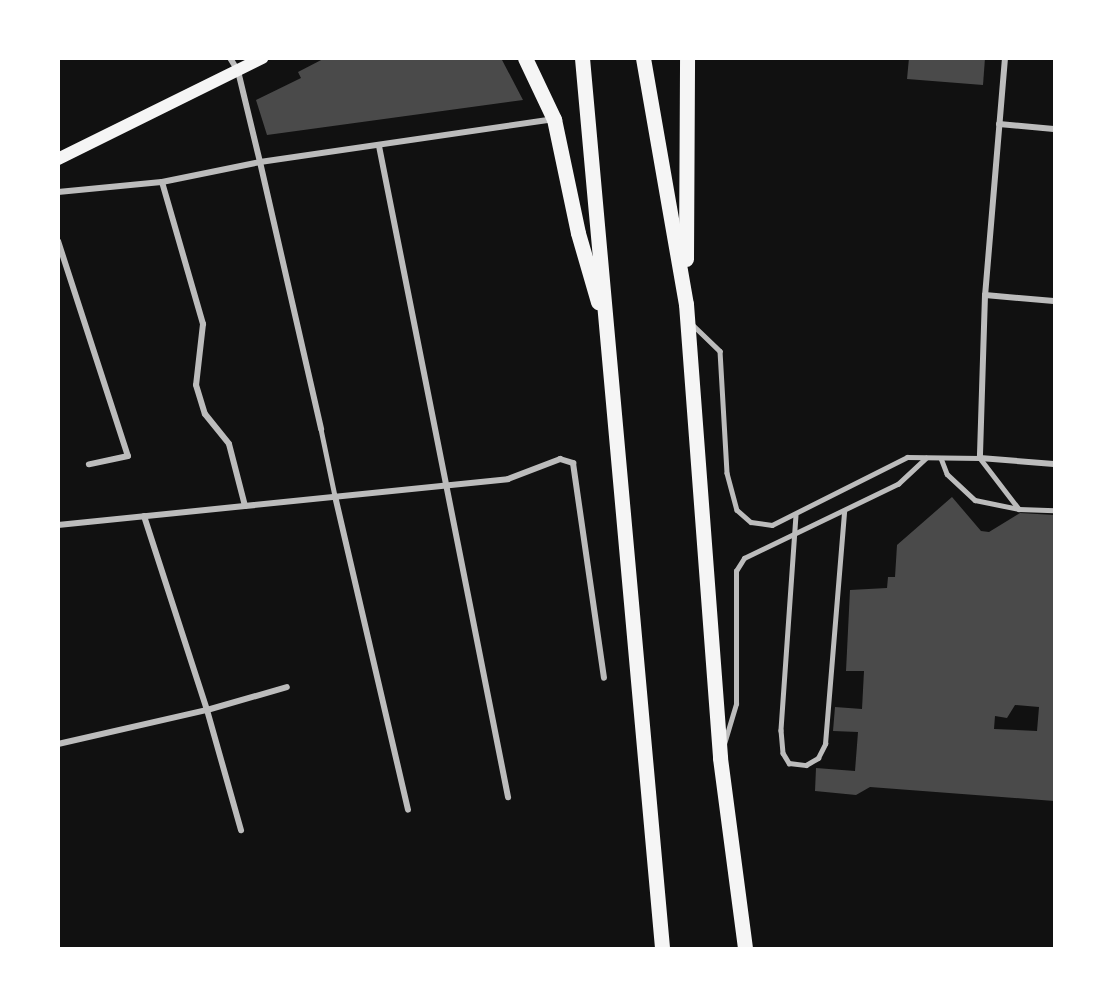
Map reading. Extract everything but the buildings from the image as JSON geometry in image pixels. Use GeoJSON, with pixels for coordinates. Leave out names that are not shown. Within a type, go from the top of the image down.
{"type":"FeatureCollection","features":[{"type":"Feature","properties":{"kind":"main road"},"geometry":{"type":"LineString","coordinates":[[58,159],[262,58]]}},
{"type":"Feature","properties":{"kind":"main road"},"geometry":{"type":"LineString","coordinates":[[525,58],[554,119],[578,233],[607,329]]}},
{"type":"Feature","properties":{"kind":"main road"},"geometry":{"type":"LineString","coordinates":[[582,58],[662,948]]}},
{"type":"Feature","properties":{"kind":"main road"},"geometry":{"type":"LineString","coordinates":[[643,58],[688,320],[720,758],[745,948]]}},
{"type":"Feature","properties":{"kind":"main road"},"geometry":{"type":"LineString","coordinates":[[686,304],[687,58]]}},
{"type":"Feature","properties":{"kind":"street"},"geometry":{"type":"LineString","coordinates":[[230,58],[238,71],[321,429]]}},
{"type":"Feature","properties":{"kind":"street"},"geometry":{"type":"LineString","coordinates":[[1005,58],[985,296],[980,458],[1054,464]]}},
{"type":"Feature","properties":{"kind":"street"},"geometry":{"type":"LineString","coordinates":[[58,192],[162,182],[260,162],[554,119]]}},
{"type":"Feature","properties":{"kind":"street"},"geometry":{"type":"LineString","coordinates":[[999,124],[1054,129]]}},
{"type":"Feature","properties":{"kind":"street"},"geometry":{"type":"LineString","coordinates":[[379,146],[508,797]]}},
{"type":"Feature","properties":{"kind":"street"},"geometry":{"type":"LineString","coordinates":[[162,182],[203,324],[196,385],[205,414],[230,444],[245,506]]}},
{"type":"Feature","properties":{"kind":"street"},"geometry":{"type":"LineString","coordinates":[[58,240],[128,456],[89,464]]}},
{"type":"Feature","properties":{"kind":"street"},"geometry":{"type":"LineString","coordinates":[[985,296],[1054,301]]}},
{"type":"Feature","properties":{"kind":"street"},"geometry":{"type":"LineString","coordinates":[[58,525],[508,479],[560,459],[573,463],[604,678]]}},
{"type":"Feature","properties":{"kind":"street"},"geometry":{"type":"LineString","coordinates":[[335,496],[408,810]]}},
{"type":"Feature","properties":{"kind":"street"},"geometry":{"type":"LineString","coordinates":[[144,516],[207,710],[241,830]]}},
{"type":"Feature","properties":{"kind":"street"},"geometry":{"type":"LineString","coordinates":[[58,744],[207,710],[288,687]]}},
{"type":"Feature","properties":{"kind":"lane"},"geometry":{"type":"LineString","coordinates":[[688,320],[720,351],[728,472],[737,510],[751,522],[772,525],[796,515],[907,457],[980,458],[1019,509]]}},
{"type":"Feature","properties":{"kind":"lane"},"geometry":{"type":"LineString","coordinates":[[321,429],[335,496]]}},
{"type":"Feature","properties":{"kind":"lane"},"geometry":{"type":"LineString","coordinates":[[720,758],[736,704],[736,572],[744,558],[796,536],[898,484],[926,458]]}},
{"type":"Feature","properties":{"kind":"lane"},"geometry":{"type":"LineString","coordinates":[[941,459],[947,474],[975,500],[1019,509],[1054,510]]}},
{"type":"Feature","properties":{"kind":"lane"},"geometry":{"type":"LineString","coordinates":[[796,515],[781,730],[783,753],[789,763],[806,765],[818,758],[825,744],[844,512]]}}]}
